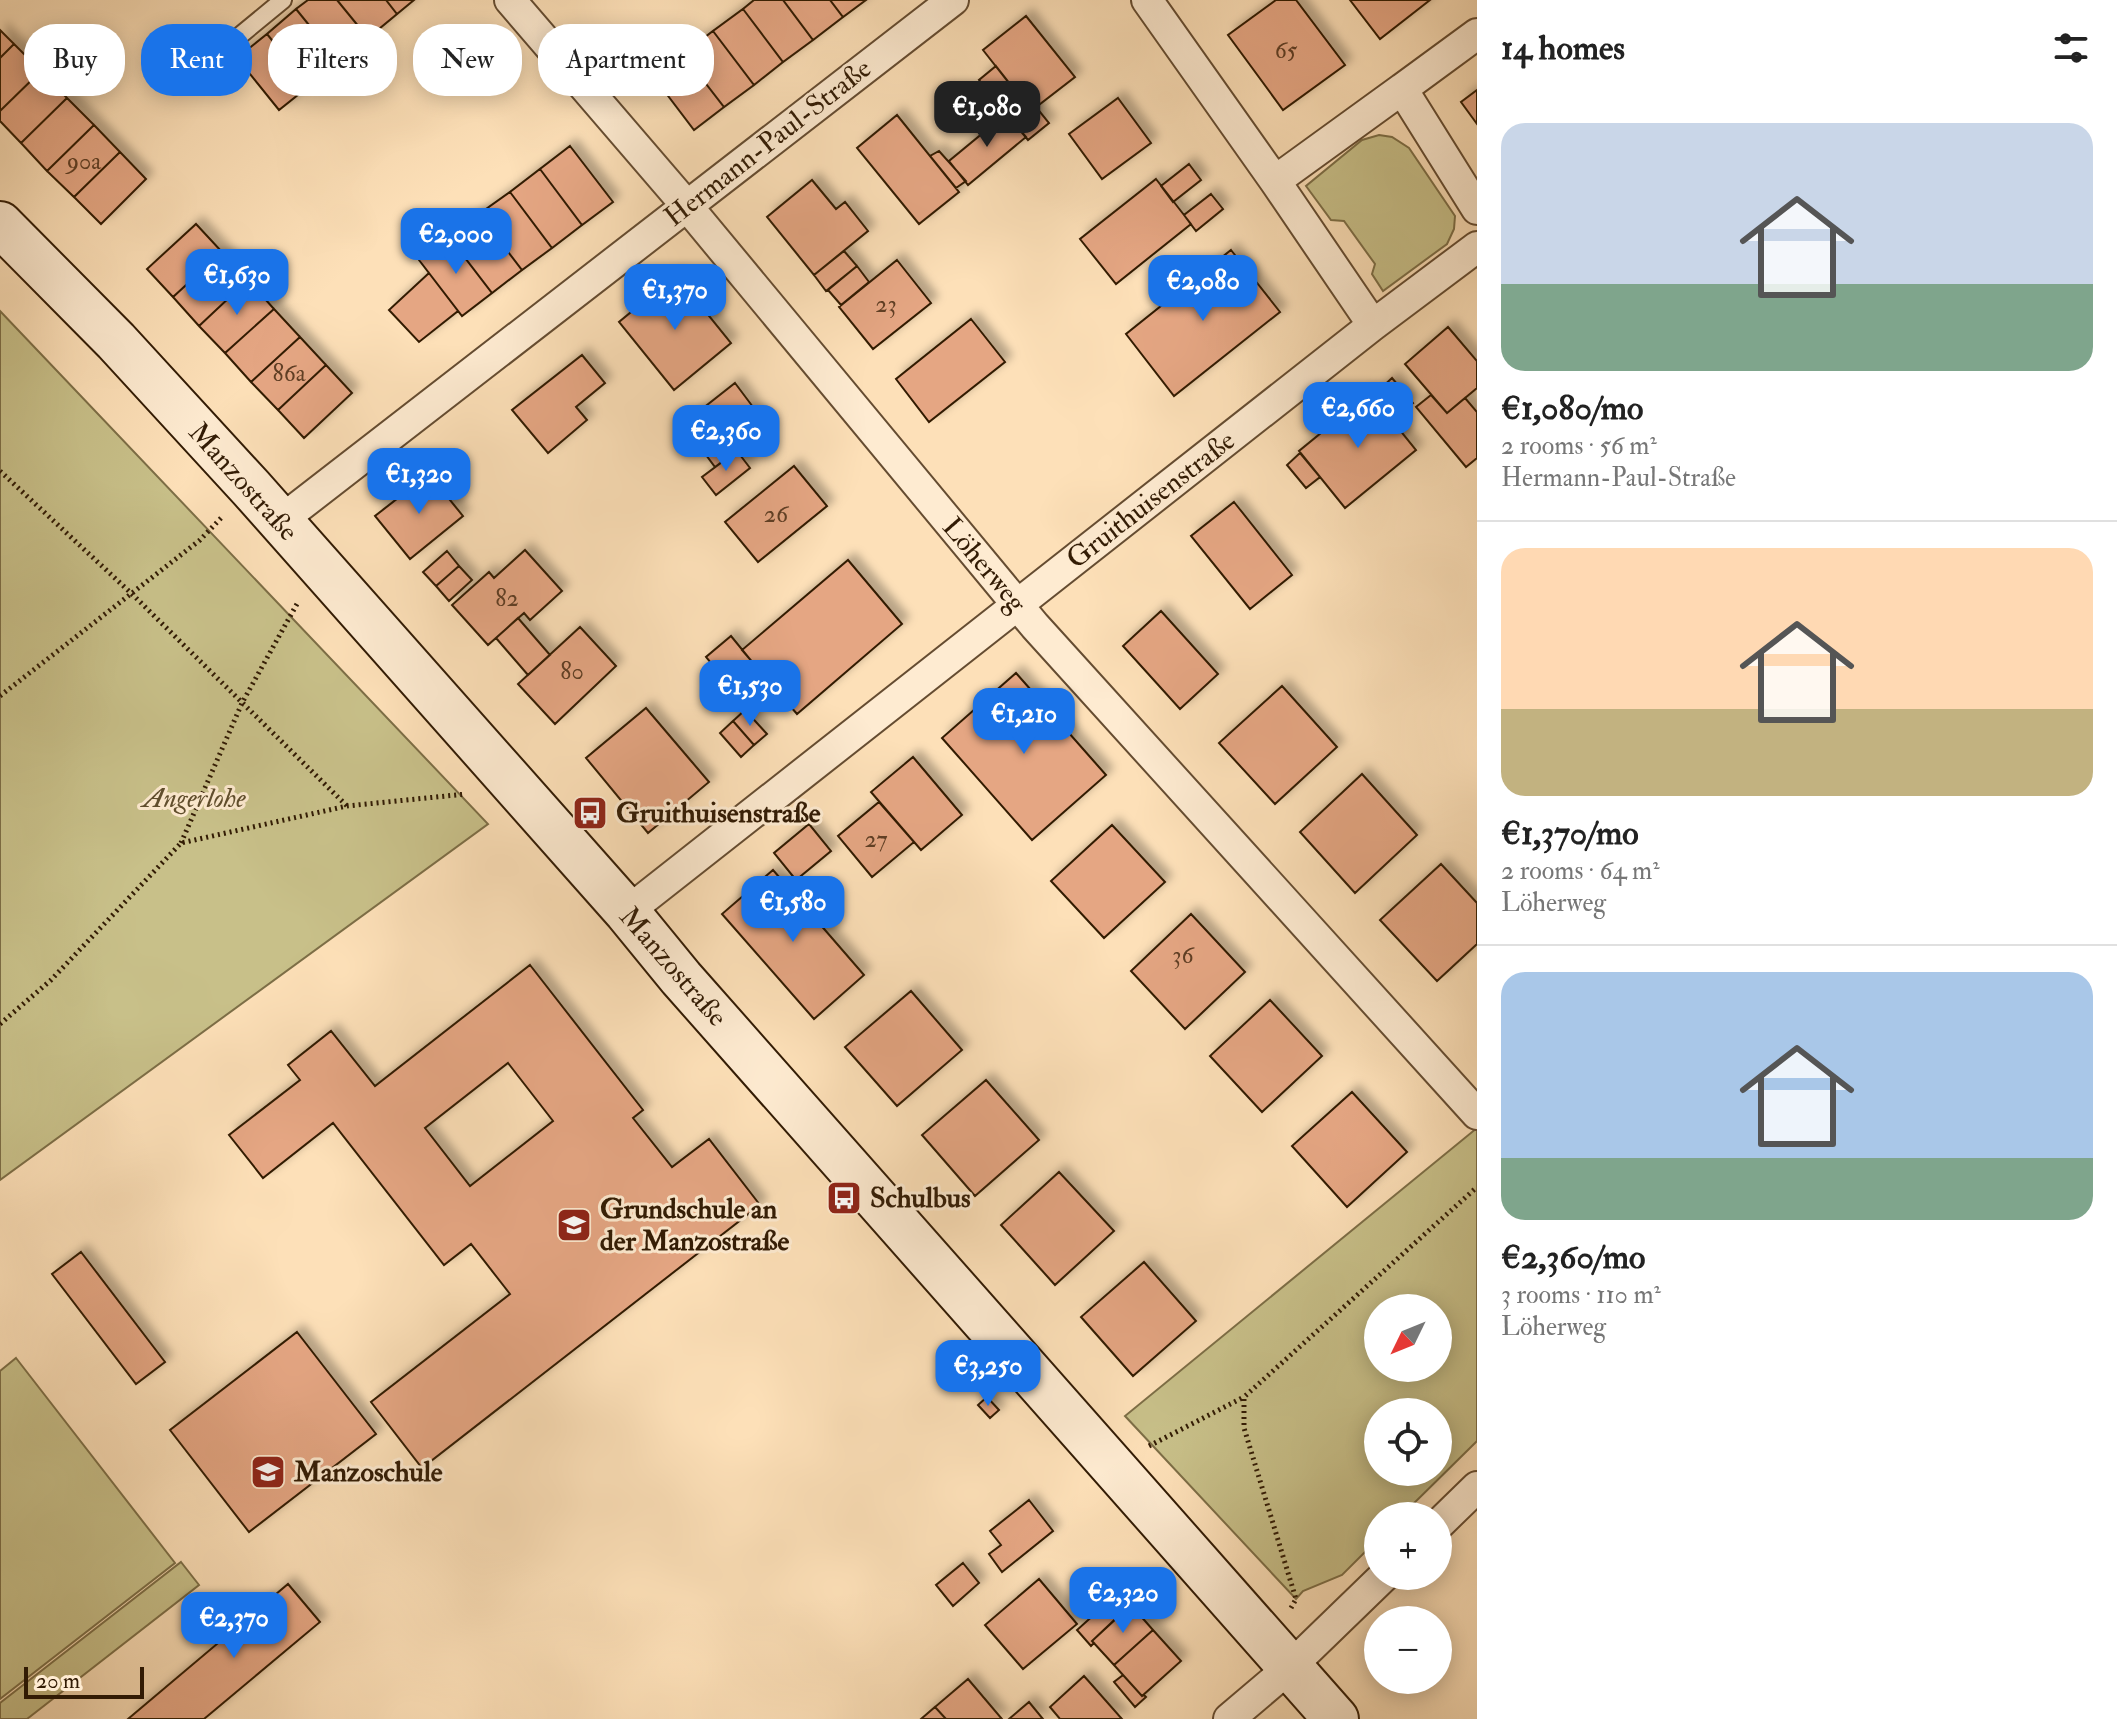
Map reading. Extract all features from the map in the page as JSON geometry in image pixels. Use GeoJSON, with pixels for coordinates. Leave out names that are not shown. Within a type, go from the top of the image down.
{"type":"FeatureCollection","features":[{"type":"Feature","properties":{"kind":"street","name":"Löherweg"},"geometry":{"type":"LineString","coordinates":[[510,0],[687,206],[1018,606],[1477,1114]]}},
{"type":"Feature","properties":{"kind":"street","name":"Hermann-Paul-Straße"},"geometry":{"type":"LineString","coordinates":[[279,522],[953,0]]}},
{"type":"Feature","properties":{"kind":"street"},"geometry":{"type":"LineString","coordinates":[[1147,0],[1373,325]]}},
{"type":"Feature","properties":{"kind":"street"},"geometry":{"type":"LineString","coordinates":[[1275,181],[1477,34]]}},
{"type":"Feature","properties":{"kind":"street"},"geometry":{"type":"LineString","coordinates":[[1402,89],[1477,209]]}},
{"type":"Feature","properties":{"kind":"street","name":"Manzostraße"},"geometry":{"type":"LineString","coordinates":[[0,224],[116,341],[251,488],[1336,1719]]}},
{"type":"Feature","properties":{"kind":"street","name":"Gruithuisenstraße"},"geometry":{"type":"LineString","coordinates":[[627,912],[1373,325],[1477,247]]}},
{"type":"Feature","properties":{"kind":"street"},"geometry":{"type":"LineString","coordinates":[[1452,1511],[1477,1487]]}},
{"type":"Feature","properties":{"kind":"street"},"geometry":{"type":"LineString","coordinates":[[1229,1719],[1289,1668],[1370,1590]]}},
{"type":"Feature","properties":{"kind":"lane"},"geometry":{"type":"LineString","coordinates":[[252,26],[283,0]]}},
{"type":"Feature","properties":{"kind":"path"},"geometry":{"type":"LineString","coordinates":[[0,471],[132,594],[347,806]]}},
{"type":"Feature","properties":{"kind":"path"},"geometry":{"type":"LineString","coordinates":[[0,696],[200,540],[251,488]]}},
{"type":"Feature","properties":{"kind":"path"},"geometry":{"type":"LineString","coordinates":[[0,1024],[51,980],[181,843],[242,703],[318,566]]}},
{"type":"Feature","properties":{"kind":"path"},"geometry":{"type":"LineString","coordinates":[[181,843],[347,806],[515,789]]}},
{"type":"Feature","properties":{"kind":"path"},"geometry":{"type":"LineString","coordinates":[[1141,1451],[1244,1397],[1477,1187]]}},
{"type":"Feature","properties":{"kind":"path"},"geometry":{"type":"LineString","coordinates":[[1244,1397],[1244,1428],[1296,1599],[1286,1616]]}},
{"type":"Feature","properties":{"kind":"green space"},"geometry":{"type":"Polygon","coordinates":[[[1379,135],[1392,137],[1409,148],[1455,216],[1454,229],[1447,244],[1383,291],[1372,274],[1375,264],[1344,221],[1331,220],[1306,186],[1362,140],[1379,135]]]}},
{"type":"Feature","properties":{"kind":"green space","name":"Angerlohe"},"geometry":{"type":"Polygon","coordinates":[[[0,311],[488,824],[0,1180],[0,311]]]}},
{"type":"Feature","properties":{"kind":"green space"},"geometry":{"type":"Polygon","coordinates":[[[1477,1128],[1477,1441],[1452,1466],[1452,1398],[1364,1398],[1364,1486],[1431,1486],[1415,1502],[1364,1502],[1364,1553],[1342,1575],[1303,1591],[1296,1599],[1125,1416],[1477,1128]]]}},
{"type":"Feature","properties":{"kind":"green space"},"geometry":{"type":"Polygon","coordinates":[[[16,1358],[175,1563],[0,1699],[0,1371],[16,1358]]]}},
{"type":"Feature","properties":{"kind":"green space"},"geometry":{"type":"Polygon","coordinates":[[[181,1562],[199,1585],[27,1719],[0,1719],[0,1703],[181,1562]]]}},
{"type":"Feature","properties":{"kind":"building"},"geometry":{"type":"Polygon","coordinates":[[[308,0],[337,0],[357,24],[308,24],[296,9],[308,0]]]}},
{"type":"Feature","properties":{"kind":"building"},"geometry":{"type":"Polygon","coordinates":[[[337,0],[386,0],[397,14],[385,24],[357,24],[337,0]]]}},
{"type":"Feature","properties":{"kind":"building"},"geometry":{"type":"Polygon","coordinates":[[[386,0],[414,0],[397,14],[386,0]]]}},
{"type":"Feature","properties":{"kind":"building"},"geometry":{"type":"Polygon","coordinates":[[[754,0],[783,0],[813,40],[783,62],[743,9],[754,0]]]}},
{"type":"Feature","properties":{"kind":"building"},"geometry":{"type":"Polygon","coordinates":[[[783,0],[830,0],[843,17],[813,40],[783,0]]]}},
{"type":"Feature","properties":{"kind":"building"},"geometry":{"type":"Polygon","coordinates":[[[830,0],[866,0],[843,17],[830,0]]]}},
{"type":"Feature","properties":{"kind":"building"},"geometry":{"type":"Polygon","coordinates":[[[1276,0],[1296,0],[1345,65],[1283,110],[1228,35],[1276,0]]]}},
{"type":"Feature","properties":{"kind":"building"},"geometry":{"type":"Polygon","coordinates":[[[1350,0],[1430,0],[1380,39],[1350,0]]]}},
{"type":"Feature","properties":{"kind":"building"},"geometry":{"type":"Polygon","coordinates":[[[296,9],[308,24],[279,24],[296,9]]]}},
{"type":"Feature","properties":{"kind":"building"},"geometry":{"type":"Polygon","coordinates":[[[743,9],[783,62],[754,85],[714,30],[743,9]]]}},
{"type":"Feature","properties":{"kind":"building"},"geometry":{"type":"Polygon","coordinates":[[[1026,16],[1075,77],[1031,111],[983,50],[1026,16]]]}},
{"type":"Feature","properties":{"kind":"building"},"geometry":{"type":"Polygon","coordinates":[[[0,30],[14,44],[0,58],[0,30]]]}},
{"type":"Feature","properties":{"kind":"building"},"geometry":{"type":"Polygon","coordinates":[[[714,32],[754,85],[724,107],[714,94],[714,32]]]}},
{"type":"Feature","properties":{"kind":"building"},"geometry":{"type":"Polygon","coordinates":[[[268,35],[268,96],[296,96],[279,110],[252,77],[252,46],[268,35]]]}},
{"type":"Feature","properties":{"kind":"building"},"geometry":{"type":"Polygon","coordinates":[[[14,44],[24,54],[24,88],[0,111],[0,58],[14,44]]]}},
{"type":"Feature","properties":{"kind":"building"},"geometry":{"type":"Polygon","coordinates":[[[996,66],[1031,111],[1036,107],[1049,123],[1028,140],[979,80],[996,66]]]}},
{"type":"Feature","properties":{"kind":"building"},"geometry":{"type":"Polygon","coordinates":[[[24,88],[24,96],[67,98],[21,143],[0,121],[0,111],[24,88]]]}},
{"type":"Feature","properties":{"kind":"building"},"geometry":{"type":"Polygon","coordinates":[[[1477,90],[1477,124],[1461,102],[1477,90]]]}},
{"type":"Feature","properties":{"kind":"building"},"geometry":{"type":"Polygon","coordinates":[[[714,94],[724,107],[694,130],[668,96],[714,94]]]}},
{"type":"Feature","properties":{"kind":"building"},"geometry":{"type":"Polygon","coordinates":[[[67,98],[94,125],[47,171],[21,143],[67,98]]]}},
{"type":"Feature","properties":{"kind":"building"},"geometry":{"type":"Polygon","coordinates":[[[1118,98],[1151,143],[1102,179],[1069,134],[1118,98]]]}},
{"type":"Feature","properties":{"kind":"building"},"geometry":{"type":"Polygon","coordinates":[[[995,100],[1006,114],[981,135],[969,123],[995,100]]]}},
{"type":"Feature","properties":{"kind":"building"},"geometry":{"type":"Polygon","coordinates":[[[1006,114],[1026,137],[968,185],[949,161],[1006,114]]]}},
{"type":"Feature","properties":{"kind":"building"},"geometry":{"type":"Polygon","coordinates":[[[897,115],[959,192],[919,224],[857,148],[897,115]]]}},
{"type":"Feature","properties":{"kind":"building"},"geometry":{"type":"Polygon","coordinates":[[[94,125],[120,152],[74,197],[47,171],[94,125]]]}},
{"type":"Feature","properties":{"kind":"building"},"geometry":{"type":"Polygon","coordinates":[[[570,146],[613,202],[582,225],[540,169],[570,146]]]}},
{"type":"Feature","properties":{"kind":"building"},"geometry":{"type":"Polygon","coordinates":[[[939,151],[966,181],[956,188],[930,156],[939,151]]]}},
{"type":"Feature","properties":{"kind":"building"},"geometry":{"type":"Polygon","coordinates":[[[120,152],[146,179],[101,224],[74,197],[120,152]]]}},
{"type":"Feature","properties":{"kind":"building"},"geometry":{"type":"Polygon","coordinates":[[[1189,164],[1201,180],[1173,202],[1161,186],[1189,164]]]}},
{"type":"Feature","properties":{"kind":"building"},"geometry":{"type":"Polygon","coordinates":[[[540,169],[582,225],[552,248],[510,192],[540,169]]]}},
{"type":"Feature","properties":{"kind":"building"},"geometry":{"type":"Polygon","coordinates":[[[1156,179],[1191,224],[1116,284],[1080,239],[1156,179]]]}},
{"type":"Feature","properties":{"kind":"building"},"geometry":{"type":"Polygon","coordinates":[[[812,180],[836,209],[845,202],[868,231],[814,275],[767,217],[812,180]]]}},
{"type":"Feature","properties":{"kind":"building"},"geometry":{"type":"Polygon","coordinates":[[[510,192],[552,248],[522,270],[479,214],[510,192]]]}},
{"type":"Feature","properties":{"kind":"building"},"geometry":{"type":"Polygon","coordinates":[[[1211,194],[1223,209],[1196,231],[1184,215],[1211,194]]]}},
{"type":"Feature","properties":{"kind":"building"},"geometry":{"type":"Polygon","coordinates":[[[479,214],[522,270],[492,293],[449,237],[479,214]]]}},
{"type":"Feature","properties":{"kind":"building"},"geometry":{"type":"Polygon","coordinates":[[[196,224],[222,252],[173,297],[147,269],[196,224]]]}},
{"type":"Feature","properties":{"kind":"building"},"geometry":{"type":"Polygon","coordinates":[[[449,237],[492,293],[462,316],[419,260],[449,237]]]}},
{"type":"Feature","properties":{"kind":"building"},"geometry":{"type":"Polygon","coordinates":[[[1231,250],[1280,312],[1174,396],[1126,334],[1231,250]]]}},
{"type":"Feature","properties":{"kind":"building"},"geometry":{"type":"Polygon","coordinates":[[[844,251],[857,266],[826,291],[814,275],[844,251]]]}},
{"type":"Feature","properties":{"kind":"building"},"geometry":{"type":"Polygon","coordinates":[[[222,252],[248,280],[199,326],[173,297],[222,252]]]}},
{"type":"Feature","properties":{"kind":"building"},"geometry":{"type":"Polygon","coordinates":[[[897,260],[931,303],[873,349],[839,307],[897,260]]]}},
{"type":"Feature","properties":{"kind":"building"},"geometry":{"type":"Polygon","coordinates":[[[857,266],[869,282],[841,305],[828,290],[857,266]]]}},
{"type":"Feature","properties":{"kind":"building"},"geometry":{"type":"Polygon","coordinates":[[[429,273],[458,311],[419,342],[389,310],[429,273]]]}},
{"type":"Feature","properties":{"kind":"building"},"geometry":{"type":"Polygon","coordinates":[[[676,275],[731,343],[674,390],[619,322],[676,275]]]}},
{"type":"Feature","properties":{"kind":"building"},"geometry":{"type":"Polygon","coordinates":[[[248,280],[274,309],[225,353],[199,326],[248,280]]]}},
{"type":"Feature","properties":{"kind":"building"},"geometry":{"type":"Polygon","coordinates":[[[274,309],[300,337],[251,382],[225,353],[274,309]]]}},
{"type":"Feature","properties":{"kind":"building"},"geometry":{"type":"Polygon","coordinates":[[[971,319],[1005,362],[929,422],[896,379],[971,319]]]}},
{"type":"Feature","properties":{"kind":"building"},"geometry":{"type":"Polygon","coordinates":[[[1448,327],[1477,361],[1477,388],[1447,413],[1405,364],[1448,327]]]}},
{"type":"Feature","properties":{"kind":"building"},"geometry":{"type":"Polygon","coordinates":[[[300,337],[326,365],[278,410],[251,382],[300,337]]]}},
{"type":"Feature","properties":{"kind":"building"},"geometry":{"type":"Polygon","coordinates":[[[582,355],[605,383],[576,407],[587,420],[548,453],[512,410],[582,355]]]}},
{"type":"Feature","properties":{"kind":"building"},"geometry":{"type":"Polygon","coordinates":[[[326,365],[352,393],[304,438],[278,410],[326,365]]]}},
{"type":"Feature","properties":{"kind":"building"},"geometry":{"type":"Polygon","coordinates":[[[1392,378],[1413,403],[1399,414],[1379,390],[1392,378]]]}},
{"type":"Feature","properties":{"kind":"building"},"geometry":{"type":"Polygon","coordinates":[[[735,383],[768,427],[715,467],[683,424],[735,383]]]}},
{"type":"Feature","properties":{"kind":"building"},"geometry":{"type":"Polygon","coordinates":[[[1370,393],[1416,450],[1345,508],[1299,451],[1370,393]]]}},
{"type":"Feature","properties":{"kind":"building"},"geometry":{"type":"Polygon","coordinates":[[[1431,395],[1447,413],[1465,398],[1477,412],[1477,458],[1466,467],[1416,407],[1431,395]]]}},
{"type":"Feature","properties":{"kind":"building"},"geometry":{"type":"Polygon","coordinates":[[[737,451],[750,468],[716,495],[702,477],[737,451]]]}},
{"type":"Feature","properties":{"kind":"building"},"geometry":{"type":"Polygon","coordinates":[[[1300,453],[1320,477],[1306,488],[1287,465],[1300,453]]]}},
{"type":"Feature","properties":{"kind":"building"},"geometry":{"type":"Polygon","coordinates":[[[794,466],[827,506],[758,562],[725,522],[794,466]]]}},
{"type":"Feature","properties":{"kind":"building"},"geometry":{"type":"Polygon","coordinates":[[[429,474],[463,516],[410,559],[375,516],[429,474]]]}},
{"type":"Feature","properties":{"kind":"building"},"geometry":{"type":"Polygon","coordinates":[[[1234,502],[1292,575],[1250,609],[1191,536],[1234,502]]]}},
{"type":"Feature","properties":{"kind":"building"},"geometry":{"type":"Polygon","coordinates":[[[525,550],[562,591],[530,620],[524,613],[488,645],[452,605],[489,572],[494,578],[525,550]]]}},
{"type":"Feature","properties":{"kind":"building"},"geometry":{"type":"Polygon","coordinates":[[[447,551],[459,566],[436,586],[423,572],[447,551]]]}},
{"type":"Feature","properties":{"kind":"building"},"geometry":{"type":"Polygon","coordinates":[[[848,560],[902,624],[797,714],[742,650],[848,560]]]}},
{"type":"Feature","properties":{"kind":"building"},"geometry":{"type":"Polygon","coordinates":[[[459,566],[472,580],[449,601],[436,586],[459,566]]]}},
{"type":"Feature","properties":{"kind":"building"},"geometry":{"type":"Polygon","coordinates":[[[1161,611],[1218,674],[1180,709],[1123,646],[1161,611]]]}},
{"type":"Feature","properties":{"kind":"building"},"geometry":{"type":"Polygon","coordinates":[[[518,618],[550,655],[528,675],[496,638],[518,618]]]}},
{"type":"Feature","properties":{"kind":"building"},"geometry":{"type":"Polygon","coordinates":[[[580,627],[616,666],[555,724],[518,684],[580,627]]]}},
{"type":"Feature","properties":{"kind":"building"},"geometry":{"type":"Polygon","coordinates":[[[731,636],[758,669],[733,690],[706,657],[731,636]]]}},
{"type":"Feature","properties":{"kind":"building"},"geometry":{"type":"Polygon","coordinates":[[[1016,673],[1106,775],[1032,840],[942,738],[1016,673]]]}},
{"type":"Feature","properties":{"kind":"building"},"geometry":{"type":"Polygon","coordinates":[[[1282,686],[1337,747],[1275,804],[1219,743],[1282,686]]]}},
{"type":"Feature","properties":{"kind":"building"},"geometry":{"type":"Polygon","coordinates":[[[646,708],[709,782],[648,833],[586,758],[646,708]]]}},
{"type":"Feature","properties":{"kind":"building"},"geometry":{"type":"Polygon","coordinates":[[[745,710],[767,734],[754,745],[733,721],[745,710]]]}},
{"type":"Feature","properties":{"kind":"building"},"geometry":{"type":"Polygon","coordinates":[[[733,721],[754,745],[741,757],[720,733],[733,721]]]}},
{"type":"Feature","properties":{"kind":"building"},"geometry":{"type":"Polygon","coordinates":[[[913,757],[962,815],[921,850],[871,792],[913,757]]]}},
{"type":"Feature","properties":{"kind":"building"},"geometry":{"type":"Polygon","coordinates":[[[1362,774],[1417,835],[1355,893],[1300,832],[1362,774]]]}},
{"type":"Feature","properties":{"kind":"building"},"geometry":{"type":"Polygon","coordinates":[[[879,802],[914,842],[872,877],[838,836],[879,802]]]}},
{"type":"Feature","properties":{"kind":"building"},"geometry":{"type":"Polygon","coordinates":[[[809,824],[831,851],[796,880],[774,853],[809,824]]]}},
{"type":"Feature","properties":{"kind":"building"},"geometry":{"type":"Polygon","coordinates":[[[1112,825],[1165,882],[1104,938],[1051,881],[1112,825]]]}},
{"type":"Feature","properties":{"kind":"building"},"geometry":{"type":"Polygon","coordinates":[[[1441,864],[1477,903],[1477,944],[1437,981],[1380,920],[1441,864]]]}},
{"type":"Feature","properties":{"kind":"building"},"geometry":{"type":"Polygon","coordinates":[[[773,870],[864,975],[814,1019],[722,914],[773,870]]]}},
{"type":"Feature","properties":{"kind":"building"},"geometry":{"type":"Polygon","coordinates":[[[1191,914],[1245,972],[1185,1029],[1131,971],[1191,914]]]}},
{"type":"Feature","properties":{"kind":"building","name":"Grundschule an der Manzostraße"},"geometry":{"type":"Polygon","coordinates":[[[530,965],[643,1110],[633,1118],[672,1167],[709,1139],[760,1205],[422,1468],[371,1402],[510,1294],[471,1244],[444,1265],[333,1123],[263,1178],[229,1135],[300,1080],[288,1065],[331,1031],[375,1086],[530,965]],[[508,1063],[425,1128],[470,1186],[553,1121],[508,1063]]]}},
{"type":"Feature","properties":{"kind":"building"},"geometry":{"type":"Polygon","coordinates":[[[911,991],[962,1050],[897,1106],[845,1047],[911,991]]]}},
{"type":"Feature","properties":{"kind":"building"},"geometry":{"type":"Polygon","coordinates":[[[1270,1000],[1322,1056],[1262,1112],[1210,1056],[1270,1000]]]}},
{"type":"Feature","properties":{"kind":"building"},"geometry":{"type":"Polygon","coordinates":[[[986,1080],[1039,1140],[975,1196],[922,1135],[986,1080]]]}},
{"type":"Feature","properties":{"kind":"building"},"geometry":{"type":"Polygon","coordinates":[[[1352,1092],[1407,1152],[1347,1207],[1292,1146],[1352,1092]]]}},
{"type":"Feature","properties":{"kind":"building"},"geometry":{"type":"Polygon","coordinates":[[[1059,1172],[1114,1231],[1055,1285],[1001,1225],[1059,1172]]]}},
{"type":"Feature","properties":{"kind":"building"},"geometry":{"type":"Polygon","coordinates":[[[81,1252],[165,1362],[136,1384],[52,1274],[81,1252]]]}},
{"type":"Feature","properties":{"kind":"building"},"geometry":{"type":"Polygon","coordinates":[[[1144,1262],[1196,1321],[1133,1376],[1081,1317],[1144,1262]]]}},
{"type":"Feature","properties":{"kind":"building"},"geometry":{"type":"Polygon","coordinates":[[[297,1332],[376,1434],[249,1532],[170,1430],[297,1332]]]}},
{"type":"Feature","properties":{"kind":"building"},"geometry":{"type":"Polygon","coordinates":[[[987,1397],[999,1410],[990,1418],[978,1405],[987,1397]]]}},
{"type":"Feature","properties":{"kind":"building"},"geometry":{"type":"Polygon","coordinates":[[[1029,1500],[1053,1531],[1002,1572],[989,1554],[1001,1545],[990,1531],[1029,1500]]]}},
{"type":"Feature","properties":{"kind":"building"},"geometry":{"type":"Polygon","coordinates":[[[963,1563],[979,1583],[953,1606],[936,1585],[963,1563]]]}},
{"type":"Feature","properties":{"kind":"building"},"geometry":{"type":"Polygon","coordinates":[[[1039,1579],[1077,1624],[1023,1669],[985,1625],[1039,1579]]]}},
{"type":"Feature","properties":{"kind":"building"},"geometry":{"type":"Polygon","coordinates":[[[288,1584],[320,1622],[204,1719],[128,1719],[288,1584]]]}},
{"type":"Feature","properties":{"kind":"building"},"geometry":{"type":"Polygon","coordinates":[[[1116,1595],[1128,1607],[1092,1641],[1091,1646],[1077,1630],[1116,1595]]]}},
{"type":"Feature","properties":{"kind":"building"},"geometry":{"type":"Polygon","coordinates":[[[1131,1605],[1153,1630],[1114,1665],[1092,1641],[1131,1605]]]}},
{"type":"Feature","properties":{"kind":"building"},"geometry":{"type":"Polygon","coordinates":[[[1153,1630],[1181,1661],[1142,1696],[1114,1665],[1153,1630]]]}},
{"type":"Feature","properties":{"kind":"building"},"geometry":{"type":"Polygon","coordinates":[[[1123,1675],[1146,1697],[1135,1707],[1114,1682],[1123,1675]]]}},
{"type":"Feature","properties":{"kind":"building"},"geometry":{"type":"Polygon","coordinates":[[[1084,1676],[1122,1719],[1060,1719],[1050,1707],[1084,1676]]]}},
{"type":"Feature","properties":{"kind":"building"},"geometry":{"type":"Polygon","coordinates":[[[968,1679],[1002,1719],[946,1719],[935,1707],[968,1679]]]}},
{"type":"Feature","properties":{"kind":"building"},"geometry":{"type":"Polygon","coordinates":[[[1029,1702],[1043,1719],[1009,1719],[1029,1702]]]}},
{"type":"Feature","properties":{"kind":"building"},"geometry":{"type":"Polygon","coordinates":[[[935,1707],[946,1719],[921,1719],[935,1707]]]}},
{"type":"Feature","properties":{"kind":"place","name":"Gruithuisenstraße"},"geometry":{"type":"Point","coordinates":[590,813]}},
{"type":"Feature","properties":{"kind":"place","name":"Schulbus"},"geometry":{"type":"Point","coordinates":[844,1198]}},
{"type":"Feature","properties":{"kind":"place","name":"Grundschule an der Manzostraße"},"geometry":{"type":"Point","coordinates":[574,1225]}},
{"type":"Feature","properties":{"kind":"place","name":"Manzoschule"},"geometry":{"type":"Point","coordinates":[268,1472]}}]}
